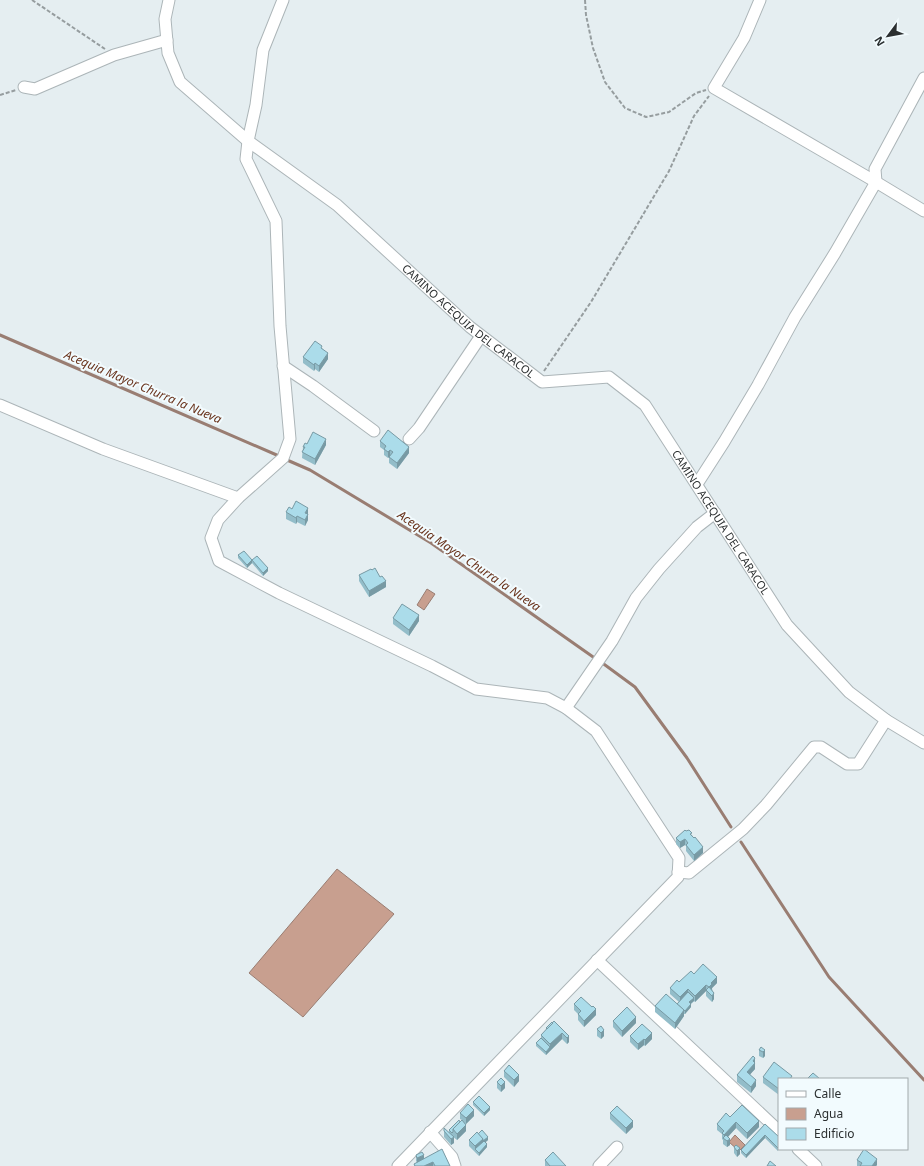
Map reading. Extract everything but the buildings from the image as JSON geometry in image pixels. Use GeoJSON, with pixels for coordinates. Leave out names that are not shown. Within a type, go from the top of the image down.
{"type":"FeatureCollection","features":[{"type":"Feature","properties":{"kind":"street","name":"CAMINO ACEQUIA DEL CARACOL"},"geometry":{"type":"LineString","coordinates":[[169,0],[165,19],[168,53],[180,82],[248,141],[337,205],[470,327],[538,380],[542,382],[609,377],[645,405],[787,625],[849,692],[886,720],[924,743]]}},
{"type":"Feature","properties":{"kind":"street"},"geometry":{"type":"LineString","coordinates":[[283,0],[263,50],[256,105],[248,141],[246,159],[276,221],[280,326],[290,439],[283,458],[238,498],[218,520],[211,538],[219,561],[279,593],[432,666],[476,689],[547,698],[566,708],[596,731],[679,858],[678,877],[398,1166]]}},
{"type":"Feature","properties":{"kind":"street"},"geometry":{"type":"LineString","coordinates":[[760,0],[744,38],[714,88],[924,211]]}},
{"type":"Feature","properties":{"kind":"street"},"geometry":{"type":"LineString","coordinates":[[24,87],[35,89],[114,55],[167,40]]}},
{"type":"Feature","properties":{"kind":"street"},"geometry":{"type":"LineString","coordinates":[[697,484],[758,385],[795,317],[835,253],[876,182],[875,169],[924,78]]}},
{"type":"Feature","properties":{"kind":"street"},"geometry":{"type":"LineString","coordinates":[[409,439],[419,428],[481,336]]}},
{"type":"Feature","properties":{"kind":"street"},"geometry":{"type":"LineString","coordinates":[[283,366],[374,431]]}},
{"type":"Feature","properties":{"kind":"street"},"geometry":{"type":"LineString","coordinates":[[0,405],[104,448],[238,498]]}},
{"type":"Feature","properties":{"kind":"street"},"geometry":{"type":"LineString","coordinates":[[566,708],[612,641],[636,598],[659,569],[697,527],[715,513]]}},
{"type":"Feature","properties":{"kind":"street"},"geometry":{"type":"LineString","coordinates":[[678,872],[689,873],[743,829],[766,805],[814,747],[821,747],[847,764],[858,764],[886,720]]}},
{"type":"Feature","properties":{"kind":"street"},"geometry":{"type":"LineString","coordinates":[[597,960],[778,1130]]}},
{"type":"Feature","properties":{"kind":"street"},"geometry":{"type":"LineString","coordinates":[[430,1132],[452,1157],[455,1166]]}},
{"type":"Feature","properties":{"kind":"street"},"geometry":{"type":"LineString","coordinates":[[599,1166],[618,1147]]}},
{"type":"Feature","properties":{"kind":"street"},"geometry":{"type":"LineString","coordinates":[[799,1150],[816,1166]]}},
{"type":"Feature","properties":{"kind":"path"},"geometry":{"type":"LineString","coordinates":[[32,0],[114,55]]}},
{"type":"Feature","properties":{"kind":"path"},"geometry":{"type":"LineString","coordinates":[[585,0],[586,15],[594,48],[605,82],[625,108],[646,117],[669,112],[696,92],[714,88]]}},
{"type":"Feature","properties":{"kind":"path"},"geometry":{"type":"LineString","coordinates":[[0,95],[24,87]]}},
{"type":"Feature","properties":{"kind":"path"},"geometry":{"type":"LineString","coordinates":[[538,380],[591,302],[669,171],[694,116],[714,88]]}},
{"type":"Feature","properties":{"kind":"water"},"geometry":{"type":"Polygon","coordinates":[[[427,589],[435,594],[424,610],[417,605],[427,589]]]}},
{"type":"Feature","properties":{"kind":"water"},"geometry":{"type":"Polygon","coordinates":[[[337,869],[394,914],[303,1017],[249,973],[337,869]]]}},
{"type":"Feature","properties":{"kind":"water"},"geometry":{"type":"Polygon","coordinates":[[[735,1135],[745,1145],[739,1151],[729,1142],[735,1135]]]}},
{"type":"Feature","properties":{"kind":"waterway","name":"Acequia Mayor Churra la Nueva"},"geometry":{"type":"LineString","coordinates":[[0,335],[279,456]]}},
{"type":"Feature","properties":{"kind":"waterway","name":"Acequia Mayor Churra la Nueva"},"geometry":{"type":"LineString","coordinates":[[287,460],[310,470],[431,543],[596,659]]}},
{"type":"Feature","properties":{"kind":"waterway","name":"Acequia Mayor Churra la Nueva"},"geometry":{"type":"LineString","coordinates":[[601,662],[635,687],[687,758],[731,827]]}},
{"type":"Feature","properties":{"kind":"waterway","name":"Acequia Mayor Churra la Nueva"},"geometry":{"type":"LineString","coordinates":[[741,842],[829,977],[924,1080]]}}]}
